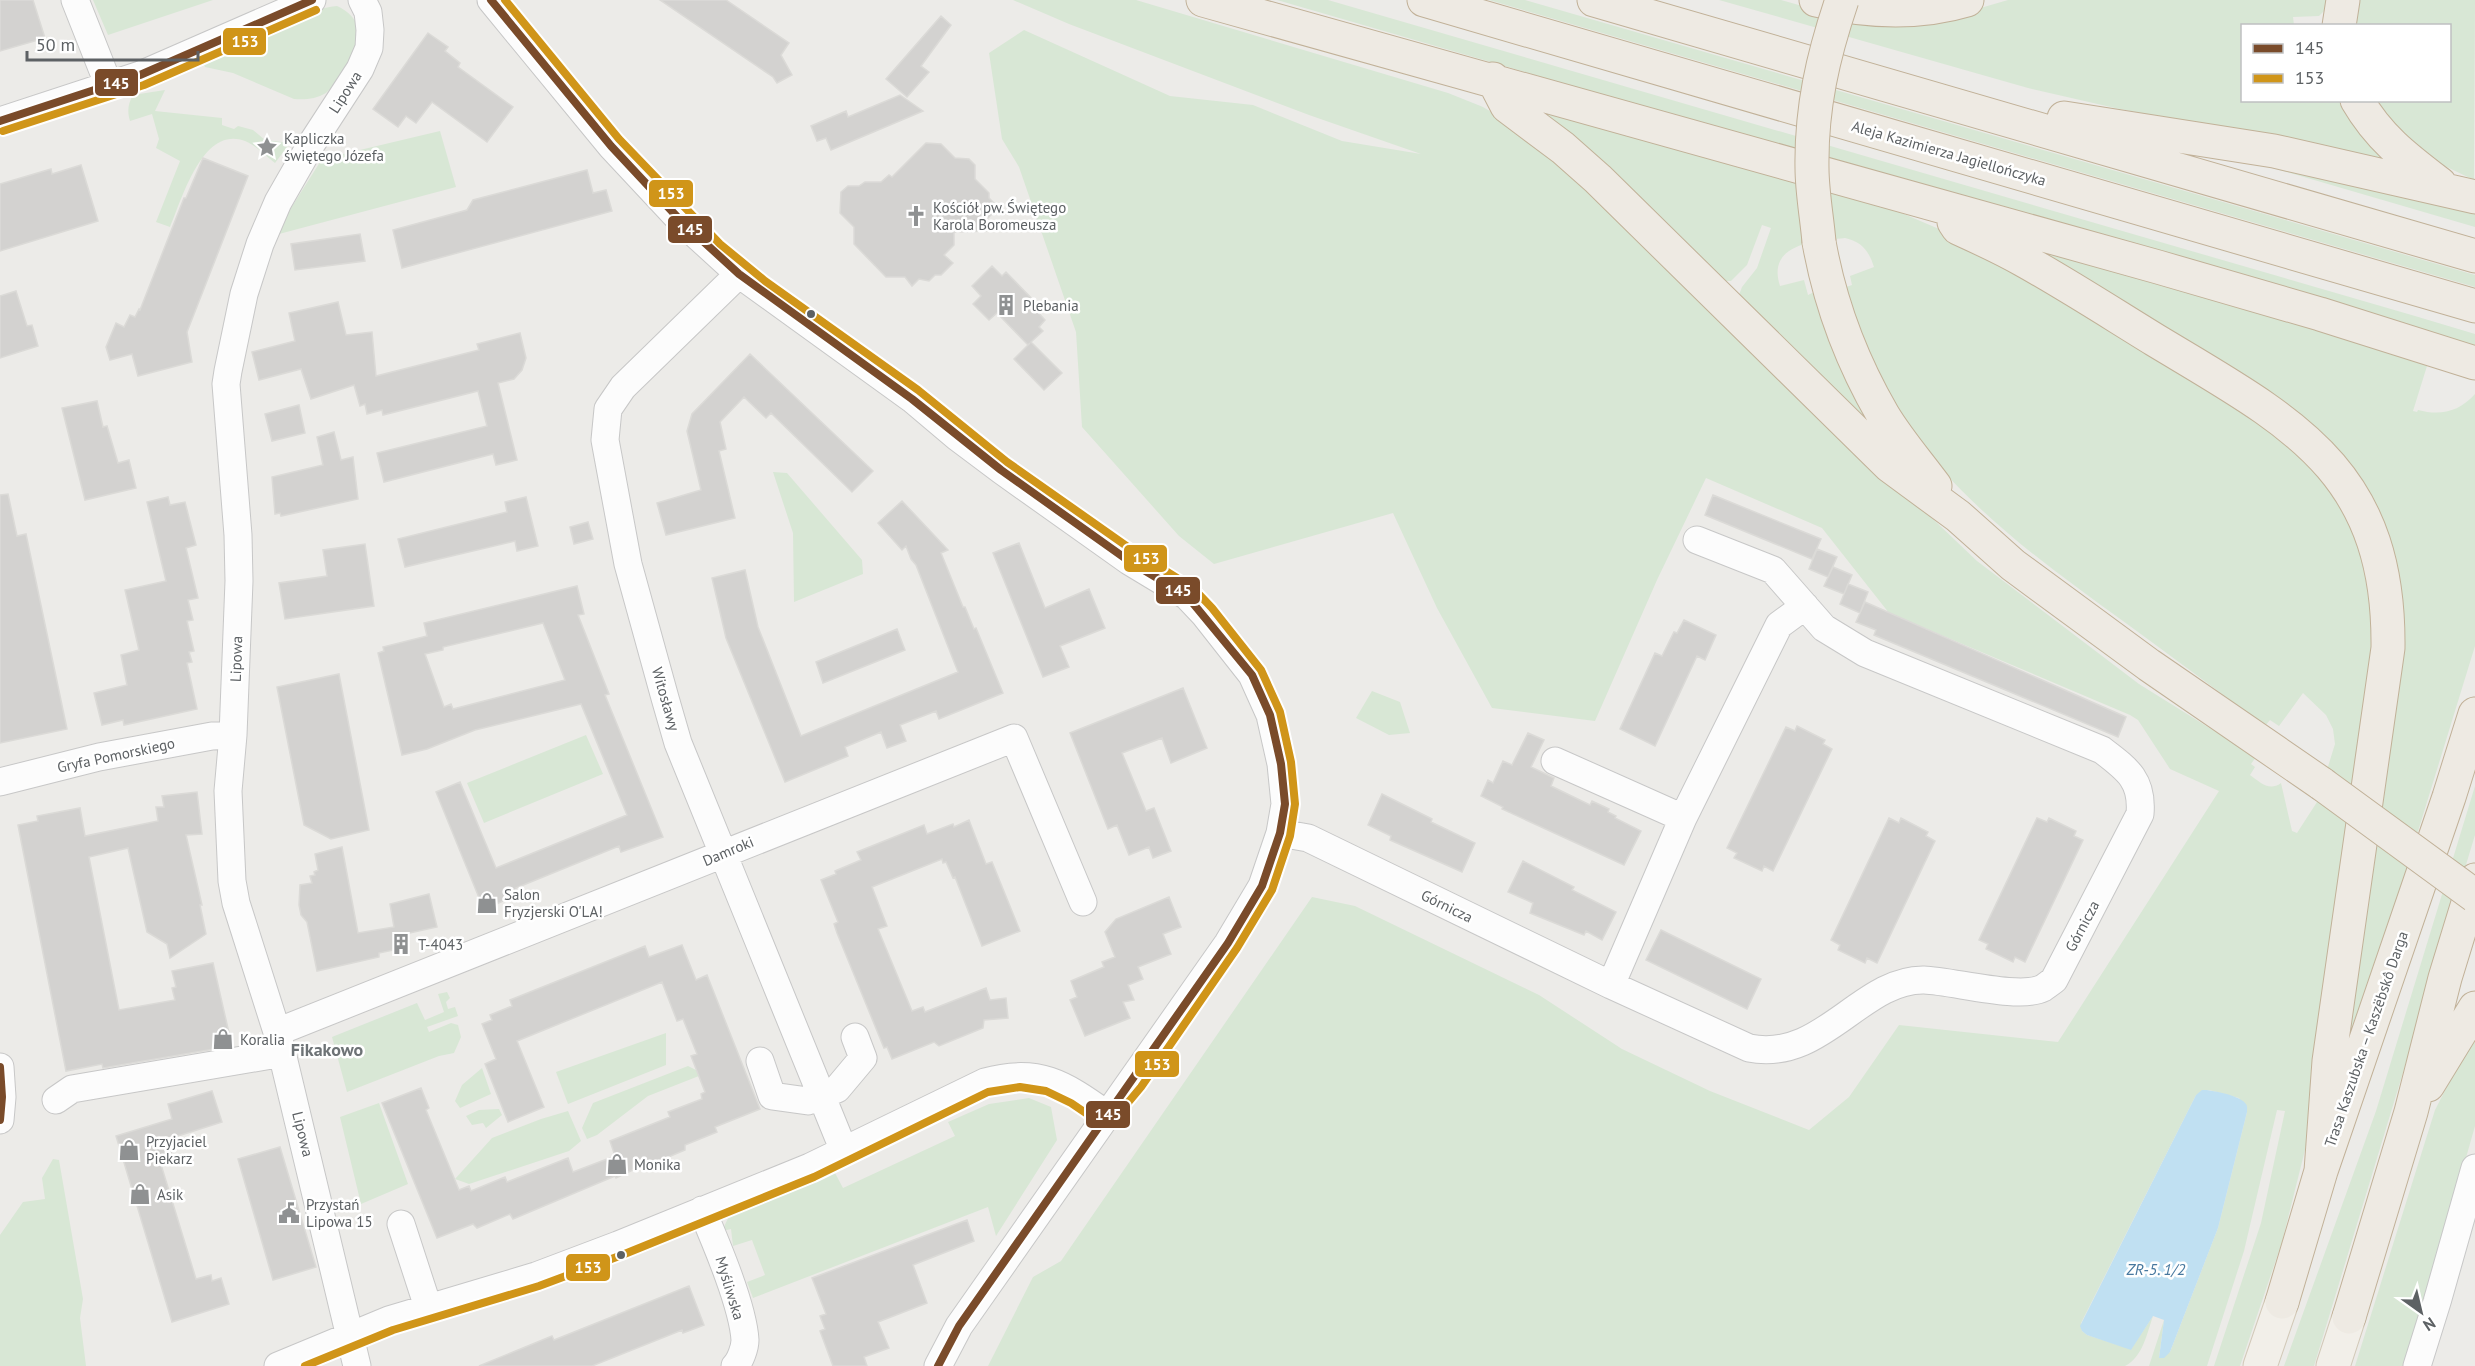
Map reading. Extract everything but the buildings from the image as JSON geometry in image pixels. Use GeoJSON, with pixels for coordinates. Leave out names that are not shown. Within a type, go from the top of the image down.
{"type":"FeatureCollection","features":[{"type":"Feature","properties":{"kind":"highway"},"geometry":{"type":"LineString","coordinates":[[1203,0],[1493,79],[2320,314],[2475,363]]}},
{"type":"Feature","properties":{"kind":"highway","name":"Aleja Kazimierza Jagiellończyka"},"geometry":{"type":"LineString","coordinates":[[1424,0],[2475,306]]}},
{"type":"Feature","properties":{"kind":"highway"},"geometry":{"type":"LineString","coordinates":[[1594,0],[2475,256]]}},
{"type":"Feature","properties":{"kind":"highway"},"geometry":{"type":"LineString","coordinates":[[1816,0],[1845,7],[1891,11],[1924,9],[1967,0]]}},
{"type":"Feature","properties":{"kind":"highway"},"geometry":{"type":"LineString","coordinates":[[1842,0],[1825,52],[1817,95],[1812,168],[1819,242],[1825,275],[1842,333],[1884,417],[1958,516]]}},
{"type":"Feature","properties":{"kind":"highway"},"geometry":{"type":"LineString","coordinates":[[2339,24],[2343,0]]}},
{"type":"Feature","properties":{"kind":"highway"},"geometry":{"type":"LineString","coordinates":[[1493,79],[1507,106],[1563,148],[1598,180],[1890,466],[1958,516],[2013,565],[2149,665],[2322,784],[2475,896]]}},
{"type":"Feature","properties":{"kind":"highway"},"geometry":{"type":"LineString","coordinates":[[1932,98],[2274,151],[2461,193]]}},
{"type":"Feature","properties":{"kind":"highway"},"geometry":{"type":"LineString","coordinates":[[2358,102],[2378,132],[2398,153],[2461,193]]}},
{"type":"Feature","properties":{"kind":"highway"},"geometry":{"type":"LineString","coordinates":[[1941,206],[1958,228],[2023,260],[2280,418],[2324,458],[2347,487],[2359,506],[2373,539],[2386,591],[2388,648],[2329,1061],[2321,1171]]}},
{"type":"Feature","properties":{"kind":"highway","name":"Trasa Kaszubska – Kaszëbskô Darga"},"geometry":{"type":"LineString","coordinates":[[2282,1302],[2321,1171],[2449,797],[2475,714]]}},
{"type":"Feature","properties":{"kind":"highway"},"geometry":{"type":"LineString","coordinates":[[2349,1317],[2411,1112],[2445,978],[2475,880]]}},
{"type":"Feature","properties":{"kind":"highway"},"geometry":{"type":"LineString","coordinates":[[2411,1112],[2475,1008]]}},
{"type":"Feature","properties":{"kind":"main road","name":"Trasa Kaszubska – Kaszëbskô Darga"},"geometry":{"type":"LineString","coordinates":[[2260,1366],[2282,1302]]}},
{"type":"Feature","properties":{"kind":"main road"},"geometry":{"type":"LineString","coordinates":[[2333,1366],[2349,1317]]}},
{"type":"Feature","properties":{"kind":"street"},"geometry":{"type":"LineString","coordinates":[[75,0],[109,86]]}},
{"type":"Feature","properties":{"kind":"street"},"geometry":{"type":"LineString","coordinates":[[0,121],[109,86],[182,58],[312,0]]}},
{"type":"Feature","properties":{"kind":"street","name":"Lipowa"},"geometry":{"type":"LineString","coordinates":[[350,1337],[280,1042],[236,903],[232,881],[228,790],[233,735],[239,582],[238,535],[226,384],[233,343],[260,244],[278,202],[360,69],[369,48],[368,12],[362,0]]}},
{"type":"Feature","properties":{"kind":"street"},"geometry":{"type":"LineString","coordinates":[[491,0],[611,146],[682,222],[739,274],[912,399],[1000,470],[1129,561],[1187,596],[1252,675],[1270,715],[1281,764],[1285,804],[1280,833],[1262,886],[1228,943],[959,1326],[938,1366]]}},
{"type":"Feature","properties":{"kind":"street","name":"Witosławy"},"geometry":{"type":"LineString","coordinates":[[739,274],[623,387],[608,409],[605,440],[628,564],[678,743],[844,1150]]}},
{"type":"Feature","properties":{"kind":"street","name":"Górnicza"},"geometry":{"type":"LineString","coordinates":[[1280,833],[1308,838],[1611,985],[1732,1040],[1765,1051],[1804,1042],[1885,991],[1905,982],[1924,980],[2022,992],[2041,989],[2054,980],[2140,814],[2142,796],[2132,775],[2102,750],[1865,653],[1824,628],[1773,570],[1697,540]]}},
{"type":"Feature","properties":{"kind":"street"},"geometry":{"type":"LineString","coordinates":[[1611,985],[1683,818],[1779,625],[1805,606]]}},
{"type":"Feature","properties":{"kind":"street","name":"Gryfa Pomorskiego"},"geometry":{"type":"LineString","coordinates":[[0,782],[99,757],[212,736],[233,735]]}},
{"type":"Feature","properties":{"kind":"street","name":"Damroki"},"geometry":{"type":"LineString","coordinates":[[280,1042],[724,852],[1014,738],[1083,902]]}},
{"type":"Feature","properties":{"kind":"street"},"geometry":{"type":"LineString","coordinates":[[1555,761],[1683,818]]}},
{"type":"Feature","properties":{"kind":"street"},"geometry":{"type":"LineString","coordinates":[[760,1061],[772,1096],[808,1101],[837,1089],[863,1058],[855,1037]]}},
{"type":"Feature","properties":{"kind":"street"},"geometry":{"type":"LineString","coordinates":[[56,1100],[72,1089],[280,1042]]}},
{"type":"Feature","properties":{"kind":"street"},"geometry":{"type":"LineString","coordinates":[[0,1067],[2,1078],[0,1120]]}},
{"type":"Feature","properties":{"kind":"street"},"geometry":{"type":"LineString","coordinates":[[278,1366],[428,1307],[536,1276],[702,1210],[810,1167],[969,1089],[1004,1077],[1030,1076],[1057,1082],[1106,1114]]}},
{"type":"Feature","properties":{"kind":"street"},"geometry":{"type":"LineString","coordinates":[[2416,1366],[2437,1302],[2475,1168]]}},
{"type":"Feature","properties":{"kind":"street","name":"Myśliwska"},"geometry":{"type":"LineString","coordinates":[[702,1210],[737,1305],[745,1342],[735,1366]]}},
{"type":"Feature","properties":{"kind":"street"},"geometry":{"type":"LineString","coordinates":[[401,1224],[428,1307]]}},
{"type":"Feature","properties":{"kind":"street"},"geometry":{"type":"LineString","coordinates":[[350,1337],[357,1366]]}},
{"type":"Feature","properties":{"kind":"green space"},"geometry":{"type":"Polygon","coordinates":[[[93,0],[213,0],[108,35],[93,0]]]}},
{"type":"Feature","properties":{"kind":"green space"},"geometry":{"type":"Polygon","coordinates":[[[1013,0],[1136,0],[1448,93],[1483,107],[1530,135],[1977,561],[2139,684],[2256,757],[2251,764],[2255,767],[2250,775],[2272,787],[2281,783],[2292,831],[2297,833],[2317,802],[2335,744],[2333,729],[2326,715],[2303,693],[2279,726],[2270,720],[2265,726],[2034,555],[1978,507],[1952,481],[1928,453],[1896,408],[1871,358],[1843,288],[1852,285],[1850,276],[1874,267],[1864,248],[1845,238],[1808,243],[1787,253],[1780,261],[1778,272],[1780,286],[1804,280],[1808,295],[1814,292],[1872,427],[1739,295],[1742,287],[1757,268],[1771,228],[1762,225],[1747,265],[1731,281],[1720,281],[1535,109],[1897,211],[1953,235],[2280,432],[2348,511],[2377,615],[2307,1142],[2282,1242],[2240,1366],[2214,1366],[2261,1223],[2285,1111],[2277,1110],[2244,1251],[2207,1366],[2149,1366],[2164,1320],[2159,1358],[2170,1352],[2218,1228],[2247,1112],[2239,1098],[2209,1090],[2196,1095],[2081,1323],[2082,1331],[2087,1335],[2131,1349],[2153,1316],[2140,1351],[2125,1366],[988,1366],[1033,1277],[1061,1261],[1312,897],[1355,906],[1539,995],[1622,1049],[1710,1091],[1809,1130],[1849,1097],[1899,1025],[2058,1042],[2219,791],[2170,769],[2138,720],[2130,715],[1889,613],[1822,528],[1706,478],[1657,580],[1595,721],[1492,708],[1437,608],[1393,513],[1214,564],[1179,536],[1082,427],[1076,332],[1019,167],[1002,139],[989,53],[1024,30],[1170,96],[1253,105],[1342,141],[1421,154],[1309,115],[1069,24],[1013,0]]]}},
{"type":"Feature","properties":{"kind":"green space"},"geometry":{"type":"Polygon","coordinates":[[[1277,0],[1328,0],[2415,316],[2475,334],[2475,352],[2165,258],[1277,0]]]}},
{"type":"Feature","properties":{"kind":"green space"},"geometry":{"type":"Polygon","coordinates":[[[1489,0],[1525,0],[2475,275],[2475,287],[1489,0]]]}},
{"type":"Feature","properties":{"kind":"green space"},"geometry":{"type":"Polygon","coordinates":[[[1719,0],[1781,0],[1813,9],[1953,16],[2008,0],[2329,0],[2327,8],[2319,16],[2293,17],[2294,24],[2241,24],[2241,102],[2344,102],[2391,161],[2115,108],[2028,88],[1719,0]]]}},
{"type":"Feature","properties":{"kind":"green space"},"geometry":{"type":"Polygon","coordinates":[[[2353,0],[2475,0],[2474,180],[2426,157],[2371,102],[2451,102],[2451,24],[2351,24],[2353,0]]]}},
{"type":"Feature","properties":{"kind":"green space"},"geometry":{"type":"Polygon","coordinates":[[[337,6],[349,13],[354,20],[358,28],[358,39],[342,74],[331,89],[322,95],[310,99],[294,99],[233,73],[205,67],[203,62],[270,29],[306,14],[337,6]]]}},
{"type":"Feature","properties":{"kind":"green space"},"geometry":{"type":"Polygon","coordinates":[[[165,90],[155,111],[222,118],[222,125],[234,129],[238,126],[253,130],[265,140],[290,143],[275,163],[245,141],[230,139],[217,144],[196,168],[170,227],[156,222],[180,161],[156,148],[159,139],[152,114],[130,121],[128,111],[133,95],[165,90]]]}},
{"type":"Feature","properties":{"kind":"green space"},"geometry":{"type":"Polygon","coordinates":[[[440,131],[456,187],[279,234],[284,219],[322,159],[440,131]]]}},
{"type":"Feature","properties":{"kind":"green space"},"geometry":{"type":"Polygon","coordinates":[[[2261,160],[2475,211],[2475,227],[2266,166],[2261,160]]]}},
{"type":"Feature","properties":{"kind":"green space"},"geometry":{"type":"Polygon","coordinates":[[[2011,237],[2419,355],[2417,362],[2427,366],[2413,411],[2434,413],[2449,411],[2456,409],[2475,394],[2475,646],[2343,1075],[2391,708],[2370,504],[2011,237]]]}},
{"type":"Feature","properties":{"kind":"green space"},"geometry":{"type":"Polygon","coordinates":[[[773,472],[787,473],[862,560],[863,574],[794,602],[793,533],[773,472]]]}},
{"type":"Feature","properties":{"kind":"green space"},"geometry":{"type":"Polygon","coordinates":[[[1372,691],[1400,702],[1410,733],[1389,735],[1356,718],[1372,691]]]}},
{"type":"Feature","properties":{"kind":"green space"},"geometry":{"type":"Polygon","coordinates":[[[586,735],[603,774],[484,823],[467,783],[586,735]]]}},
{"type":"Feature","properties":{"kind":"green space"},"geometry":{"type":"Polygon","coordinates":[[[2475,786],[2475,835],[2314,1366],[2284,1366],[2376,1111],[2475,786]]]}},
{"type":"Feature","properties":{"kind":"green space"},"geometry":{"type":"Polygon","coordinates":[[[447,992],[450,998],[446,1002],[448,1009],[455,1007],[458,1016],[427,1027],[429,1032],[451,1023],[458,1025],[461,1037],[454,1053],[439,1056],[347,1092],[332,1037],[417,1003],[425,1020],[444,1012],[438,994],[447,992]]]}},
{"type":"Feature","properties":{"kind":"green space"},"geometry":{"type":"Polygon","coordinates":[[[2475,1032],[2475,1126],[2407,1366],[2355,1366],[2435,1110],[2475,1032]]]}},
{"type":"Feature","properties":{"kind":"green space"},"geometry":{"type":"Polygon","coordinates":[[[666,1033],[666,1065],[568,1104],[556,1072],[666,1033]]]}},
{"type":"Feature","properties":{"kind":"green space"},"geometry":{"type":"Polygon","coordinates":[[[688,1066],[704,1074],[648,1096],[597,1135],[587,1139],[582,1128],[593,1103],[688,1066]]]}},
{"type":"Feature","properties":{"kind":"green space"},"geometry":{"type":"Polygon","coordinates":[[[482,1068],[491,1094],[460,1108],[455,1101],[462,1085],[482,1068]]]}},
{"type":"Feature","properties":{"kind":"green space"},"geometry":{"type":"Polygon","coordinates":[[[1029,1098],[1051,1107],[1057,1140],[996,1236],[988,1207],[753,1298],[747,1282],[765,1275],[752,1240],[733,1246],[731,1229],[722,1231],[731,1212],[788,1193],[835,1173],[843,1188],[955,1136],[948,1122],[989,1104],[1029,1098]]]}},
{"type":"Feature","properties":{"kind":"green space"},"geometry":{"type":"Polygon","coordinates":[[[379,1103],[408,1184],[361,1204],[340,1117],[379,1103]]]}},
{"type":"Feature","properties":{"kind":"green space"},"geometry":{"type":"Polygon","coordinates":[[[499,1109],[502,1115],[486,1128],[483,1123],[472,1125],[466,1116],[479,1110],[499,1109]]]}},
{"type":"Feature","properties":{"kind":"green space"},"geometry":{"type":"Polygon","coordinates":[[[568,1111],[581,1141],[569,1151],[469,1184],[455,1179],[492,1138],[568,1111]]]}},
{"type":"Feature","properties":{"kind":"green space"},"geometry":{"type":"Polygon","coordinates":[[[53,1159],[59,1160],[83,1299],[80,1318],[86,1366],[0,1366],[0,1235],[23,1202],[45,1199],[42,1178],[53,1159]]]}},
{"type":"Feature","properties":{"kind":"water","name":"ZR-5. 1/2"},"geometry":{"type":"Polygon","coordinates":[[[2202,1090],[2238,1098],[2246,1104],[2247,1112],[2218,1228],[2170,1352],[2164,1358],[2159,1358],[2164,1320],[2153,1316],[2131,1350],[2087,1335],[2080,1326],[2196,1095],[2202,1090]]]}},
{"type":"Feature","properties":{"kind":"transit line","name":"145"},"geometry":{"type":"LineString","coordinates":[[0,121],[140,75],[312,0]]}},
{"type":"Feature","properties":{"kind":"transit line","name":"145"},"geometry":{"type":"LineString","coordinates":[[491,0],[611,146],[682,222],[739,274],[912,399],[1001,470],[1129,561],[1187,596],[1252,675],[1270,715],[1281,764],[1285,804],[1280,833],[1262,886],[1228,943],[959,1326],[938,1366]]}},
{"type":"Feature","properties":{"kind":"transit line","name":"153"},"geometry":{"type":"LineString","coordinates":[[305,1366],[393,1330],[539,1286],[622,1255],[814,1177],[988,1092],[1020,1087],[1046,1091],[1071,1103],[1102,1124],[1111,1123],[1141,1087],[1237,948],[1272,890],[1290,836],[1295,804],[1291,762],[1280,712],[1261,670],[1212,608],[1193,588],[1135,552],[1007,462],[918,390],[765,281],[720,244],[619,139],[505,0]]}},
{"type":"Feature","properties":{"kind":"transit line","name":"153"},"geometry":{"type":"LineString","coordinates":[[3,131],[144,85],[316,10]]}},
{"type":"Feature","properties":{"kind":"transit line","name":"145"},"geometry":{"type":"LineString","coordinates":[[0,1067],[2,1097],[0,1120]]}},
{"type":"Feature","properties":{"kind":"place","name":"Kapliczka świętego Józefa"},"geometry":{"type":"Point","coordinates":[267,147]}},
{"type":"Feature","properties":{"kind":"place","name":"Kościół pw. Świętego Karola Boromeusza"},"geometry":{"type":"Point","coordinates":[916,216]}},
{"type":"Feature","properties":{"kind":"place","name":"Plebania"},"geometry":{"type":"Point","coordinates":[1006,305]}},
{"type":"Feature","properties":{"kind":"place","name":"Salon Fryzjerski O'LA!"},"geometry":{"type":"Point","coordinates":[487,903]}},
{"type":"Feature","properties":{"kind":"place","name":"T-4043"},"geometry":{"type":"Point","coordinates":[401,944]}},
{"type":"Feature","properties":{"kind":"place","name":"Koralia"},"geometry":{"type":"Point","coordinates":[223,1039]}},
{"type":"Feature","properties":{"kind":"place","name":"Przyjaciel Piekarz"},"geometry":{"type":"Point","coordinates":[129,1150]}},
{"type":"Feature","properties":{"kind":"place","name":"Monika"},"geometry":{"type":"Point","coordinates":[617,1164]}},
{"type":"Feature","properties":{"kind":"place","name":"Asik"},"geometry":{"type":"Point","coordinates":[140,1194]}},
{"type":"Feature","properties":{"kind":"place","name":"Przystań Lipowa 15"},"geometry":{"type":"Point","coordinates":[289,1213]}},
{"type":"Feature","properties":{"kind":"district","name":"Fikakowo"},"geometry":{"type":"Point","coordinates":[327,1049]}}]}
